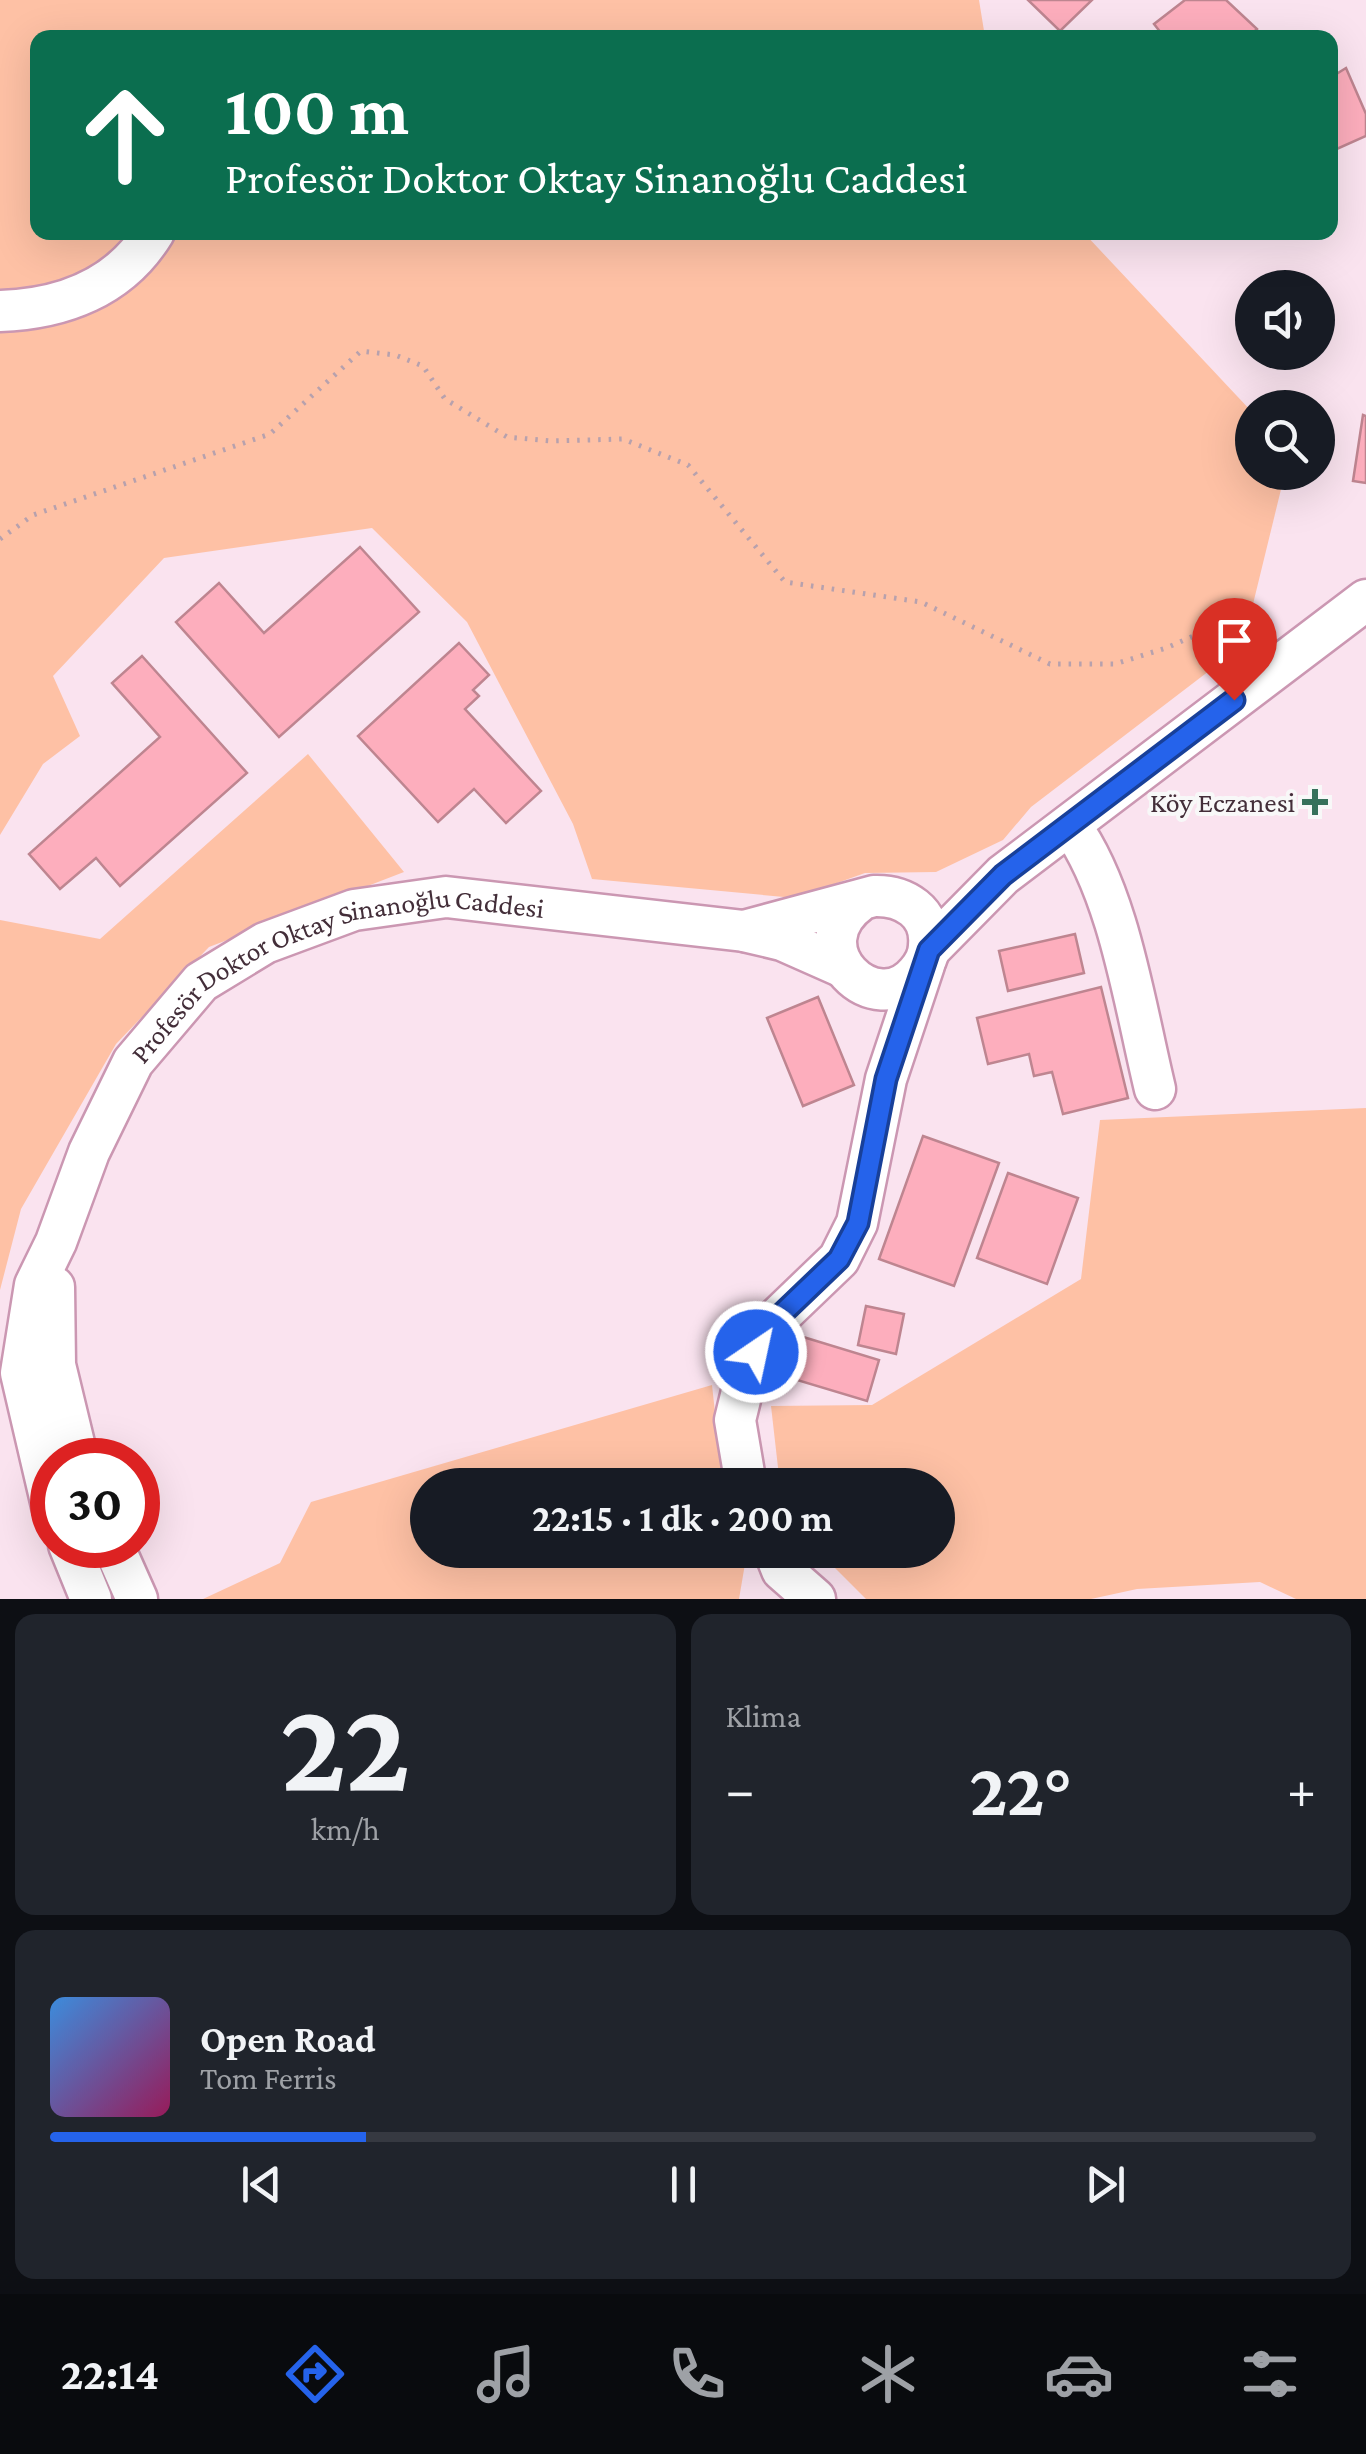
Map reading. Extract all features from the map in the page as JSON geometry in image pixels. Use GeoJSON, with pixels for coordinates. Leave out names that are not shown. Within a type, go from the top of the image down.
{"type":"FeatureCollection","features":[{"type":"Feature","properties":{"kind":"street"},"geometry":{"type":"LineString","coordinates":[[0,311],[43,307],[86,294],[130,263],[148,240]]}},
{"type":"Feature","properties":{"kind":"street"},"geometry":{"type":"LineString","coordinates":[[848,973],[868,987],[884,989],[912,980],[926,958],[1003,875],[1366,600]]}},
{"type":"Feature","properties":{"kind":"street"},"geometry":{"type":"LineString","coordinates":[[1321,634],[1366,630]]}},
{"type":"Feature","properties":{"kind":"street"},"geometry":{"type":"LineString","coordinates":[[1070,824],[1093,858],[1107,895],[1154,1088]]}},
{"type":"Feature","properties":{"kind":"street"},"geometry":{"type":"LineString","coordinates":[[886,1079],[872,1017],[848,973],[836,936],[848,910],[860,901],[889,895],[904,900],[953,898],[1003,875]]}},
{"type":"Feature","properties":{"kind":"street","name":"Profesör Doktor Oktay Sinanoğlu Caddesi"},"geometry":{"type":"LineString","coordinates":[[36,1438],[21,1374],[35,1284],[56,1242],[89,1152],[133,1062],[201,982],[265,943],[354,910],[446,897],[744,931],[782,940],[848,973]]}},
{"type":"Feature","properties":{"kind":"street"},"geometry":{"type":"LineString","coordinates":[[743,1468],[734,1420],[746,1375],[766,1329],[839,1259],[858,1223],[886,1079],[926,958],[925,920],[904,900]]}},
{"type":"Feature","properties":{"kind":"street","name":"Profesör Doktor Oktay Sinanoğlu Caddesi"},"geometry":{"type":"LineString","coordinates":[[744,931],[860,901]]}},
{"type":"Feature","properties":{"kind":"street","name":"Profesör Doktor Oktay Sinanoğlu Caddesi"},"geometry":{"type":"LineString","coordinates":[[56,1242],[55,1365],[73,1438]]}},
{"type":"Feature","properties":{"kind":"street"},"geometry":{"type":"LineString","coordinates":[[78,1568],[91,1599]]}},
{"type":"Feature","properties":{"kind":"street"},"geometry":{"type":"LineString","coordinates":[[123,1568],[137,1599]]}},
{"type":"Feature","properties":{"kind":"street"},"geometry":{"type":"LineString","coordinates":[[781,1568],[816,1599]]}},
{"type":"Feature","properties":{"kind":"path"},"geometry":{"type":"LineString","coordinates":[[0,539],[33,515],[270,434],[362,351],[395,355],[423,366],[446,399],[508,436],[552,441],[623,440],[688,465],[785,582],[920,602],[1050,664],[1115,664],[1196,635],[1261,680]]}},
{"type":"Feature","properties":{"kind":"shaded area"},"geometry":{"type":"Polygon","coordinates":[[[0,0],[979,0],[984,30],[30,30],[30,240],[1091,240],[1235,394],[1235,490],[1281,490],[1243,645],[1031,807],[1003,840],[936,872],[865,873],[795,898],[592,879],[573,824],[467,622],[372,528],[164,558],[53,676],[80,736],[43,764],[0,835],[0,0]]]}},
{"type":"Feature","properties":{"kind":"shaded area"},"geometry":{"type":"Polygon","coordinates":[[[308,754],[404,872],[209,947],[116,1044],[21,1209],[0,1290],[0,920],[100,939],[308,754]]]}},
{"type":"Feature","properties":{"kind":"shaded area"},"geometry":{"type":"Polygon","coordinates":[[[1366,1108],[1366,1599],[1296,1599],[1260,1582],[1137,1589],[1091,1599],[866,1599],[835,1568],[955,1568],[955,1468],[778,1468],[771,1406],[872,1405],[1081,1279],[1100,1120],[1366,1108]]]}},
{"type":"Feature","properties":{"kind":"shaded area"},"geometry":{"type":"Polygon","coordinates":[[[712,1385],[721,1468],[428,1468],[712,1385]]]}},
{"type":"Feature","properties":{"kind":"shaded area"},"geometry":{"type":"Polygon","coordinates":[[[410,1473],[410,1568],[744,1568],[739,1599],[203,1599],[280,1563],[311,1502],[410,1473]]]}},
{"type":"Feature","properties":{"kind":"building"},"geometry":{"type":"Polygon","coordinates":[[[1028,0],[1092,0],[1061,30],[1028,0]]]}},
{"type":"Feature","properties":{"kind":"building"},"geometry":{"type":"Polygon","coordinates":[[[1185,0],[1226,0],[1257,29],[1159,30],[1154,24],[1185,0]]]}},
{"type":"Feature","properties":{"kind":"building"},"geometry":{"type":"Polygon","coordinates":[[[1346,68],[1366,114],[1366,136],[1338,148],[1338,73],[1346,68]]]}},
{"type":"Feature","properties":{"kind":"building"},"geometry":{"type":"Polygon","coordinates":[[[1363,415],[1366,416],[1366,483],[1353,481],[1363,415]]]}},
{"type":"Feature","properties":{"kind":"building"},"geometry":{"type":"Polygon","coordinates":[[[360,547],[419,612],[279,737],[176,622],[219,583],[264,633],[360,547]]]}},
{"type":"Feature","properties":{"kind":"building"},"geometry":{"type":"Polygon","coordinates":[[[459,643],[489,675],[473,690],[479,696],[465,709],[541,791],[506,823],[474,789],[438,822],[358,736],[459,643]]]}},
{"type":"Feature","properties":{"kind":"building"},"geometry":{"type":"Polygon","coordinates":[[[142,656],[247,773],[120,886],[96,858],[60,889],[29,854],[160,737],[112,683],[142,656]]]}},
{"type":"Feature","properties":{"kind":"building"},"geometry":{"type":"Polygon","coordinates":[[[1075,934],[1084,973],[1008,991],[999,951],[1075,934]]]}},
{"type":"Feature","properties":{"kind":"building"},"geometry":{"type":"Polygon","coordinates":[[[1101,987],[1128,1098],[1063,1114],[1052,1072],[1034,1076],[1029,1054],[988,1064],[977,1018],[1101,987]]]}},
{"type":"Feature","properties":{"kind":"building"},"geometry":{"type":"Polygon","coordinates":[[[818,997],[854,1085],[803,1106],[767,1018],[818,997]]]}},
{"type":"Feature","properties":{"kind":"building"},"geometry":{"type":"Polygon","coordinates":[[[923,1136],[999,1163],[954,1286],[879,1259],[923,1136]]]}},
{"type":"Feature","properties":{"kind":"building"},"geometry":{"type":"Polygon","coordinates":[[[1008,1173],[1078,1198],[1047,1284],[977,1258],[1008,1173]]]}},
{"type":"Feature","properties":{"kind":"building"},"geometry":{"type":"Polygon","coordinates":[[[866,1306],[904,1314],[896,1354],[858,1345],[866,1306]]]}},
{"type":"Feature","properties":{"kind":"building"},"geometry":{"type":"Polygon","coordinates":[[[800,1336],[879,1360],[867,1401],[787,1377],[800,1336]]]}},
{"type":"Feature","properties":{"kind":"place","name":"Köy Eczanesi"},"geometry":{"type":"Point","coordinates":[1315,802]}},
{"type":"Feature","properties":{"kind":"route"},"geometry":{"type":"LineString","coordinates":[[756,1352],[766,1329],[839,1259],[858,1223],[886,1079],[929,950],[1003,875],[1234,700]]}}]}
